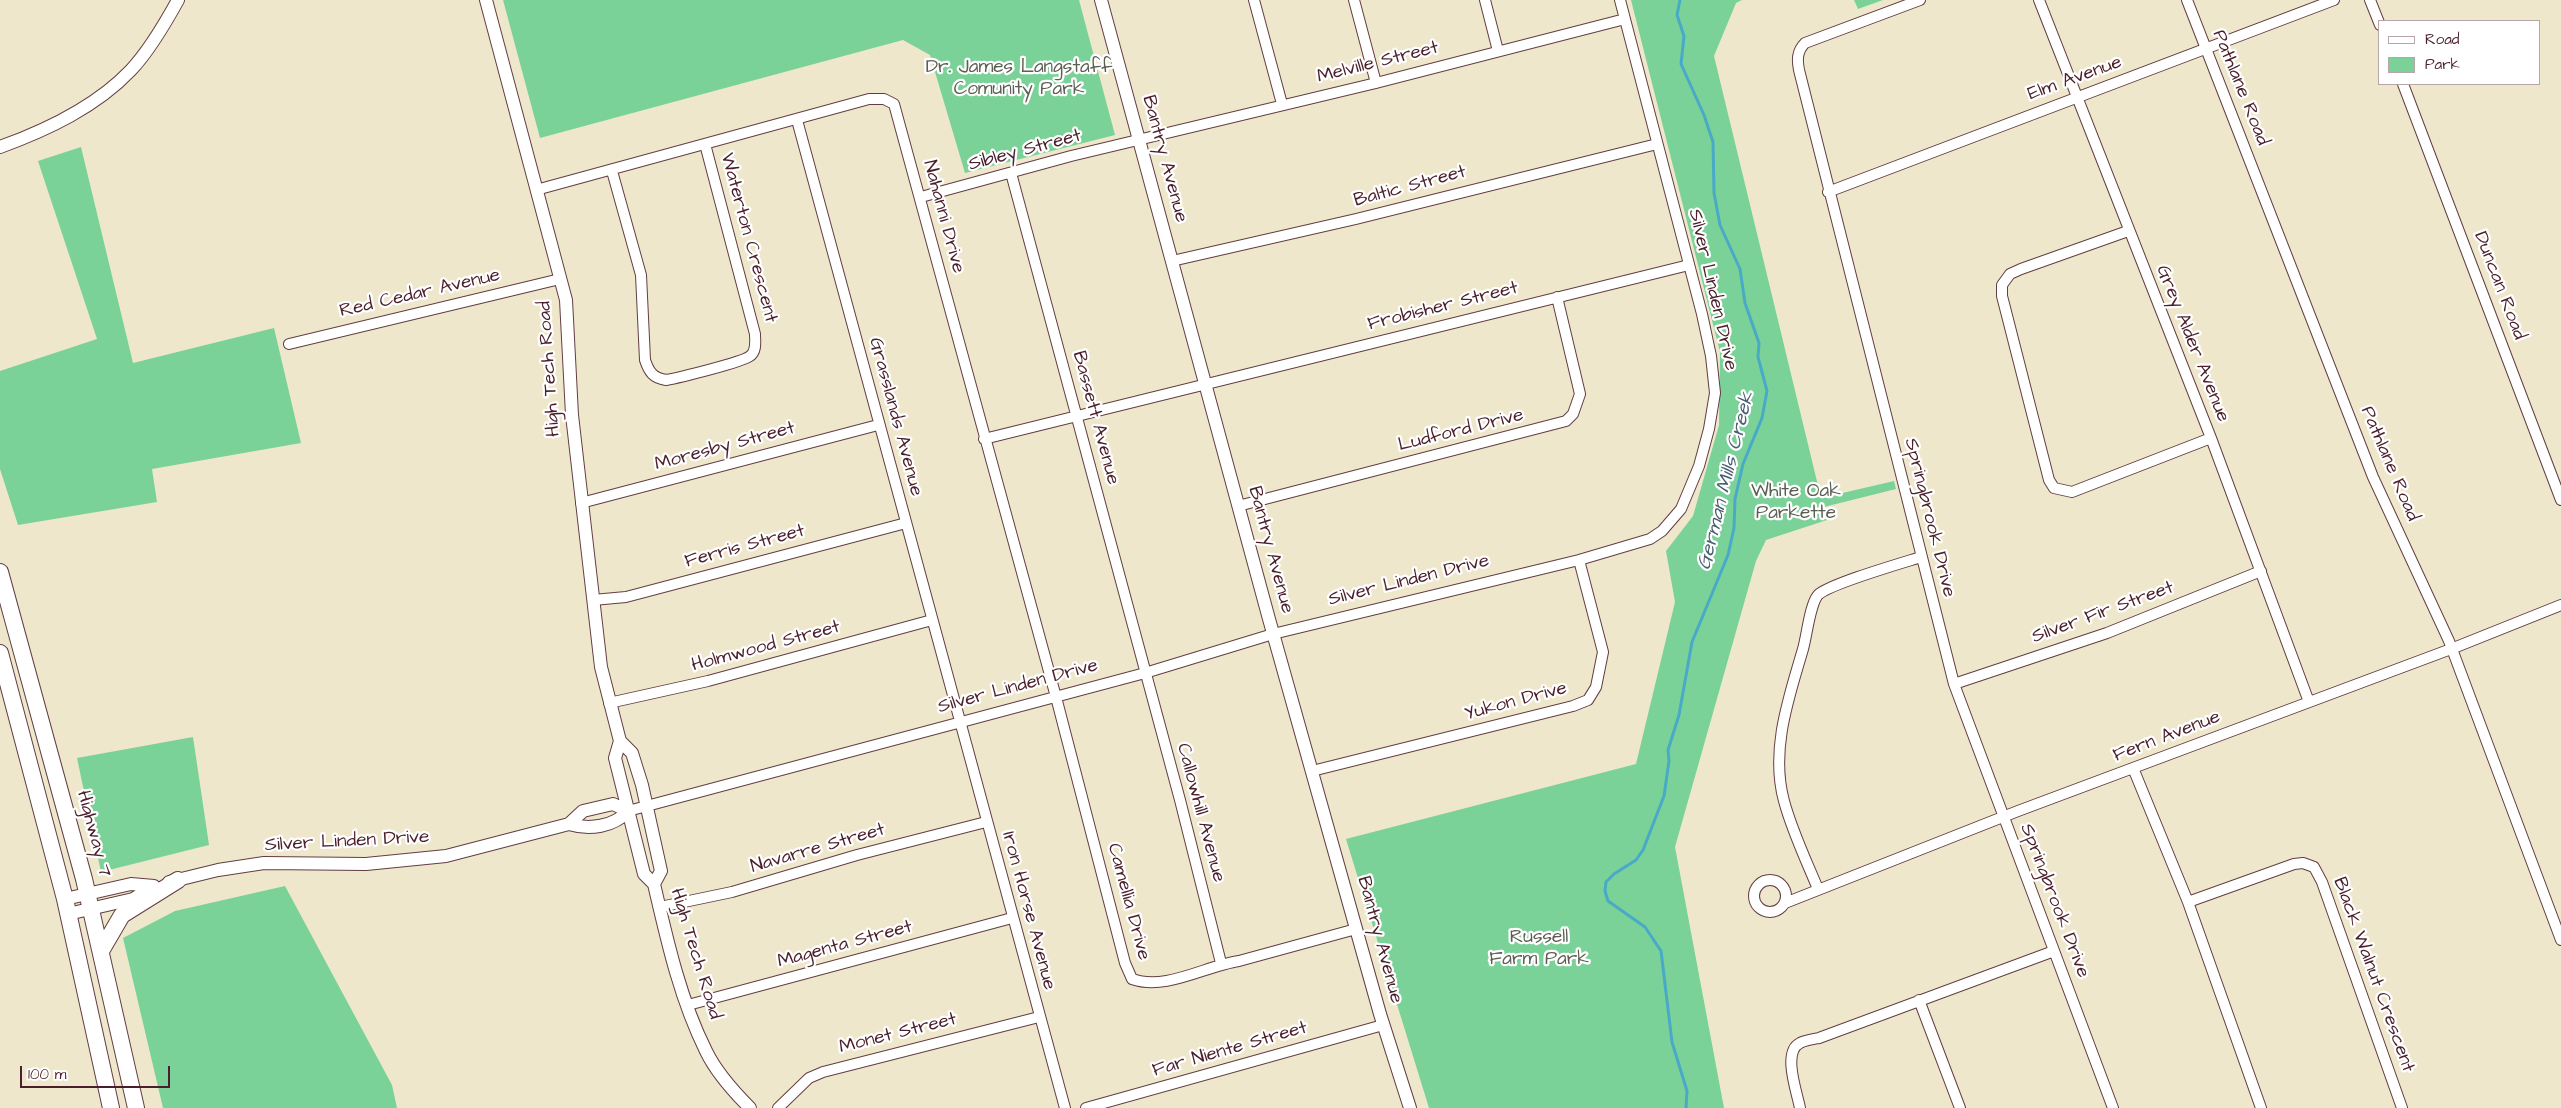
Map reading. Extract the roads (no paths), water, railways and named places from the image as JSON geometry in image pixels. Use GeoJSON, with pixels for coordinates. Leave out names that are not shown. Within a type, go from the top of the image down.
{"type":"FeatureCollection","features":[{"type":"Feature","properties":{"kind":"main road","name":"Highway 7"},"geometry":{"type":"LineString","coordinates":[[0,572],[89,902],[136,1108]]}},
{"type":"Feature","properties":{"kind":"main road"},"geometry":{"type":"LineString","coordinates":[[0,653],[66,907],[111,1108]]}},
{"type":"Feature","properties":{"kind":"main road"},"geometry":{"type":"LineString","coordinates":[[101,950],[122,915],[178,880]]}},
{"type":"Feature","properties":{"kind":"street"},"geometry":{"type":"LineString","coordinates":[[0,146],[52,126],[103,95],[132,69],[178,0]]}},
{"type":"Feature","properties":{"kind":"street","name":"High Tech Road"},"geometry":{"type":"LineString","coordinates":[[486,0],[566,300],[572,415],[601,667],[620,741],[632,752],[647,805],[661,870],[654,884]]}},
{"type":"Feature","properties":{"kind":"street","name":"Bantry Avenue"},"geometry":{"type":"LineString","coordinates":[[1101,0],[1207,384],[1273,634],[1383,1025],[1410,1108]]}},
{"type":"Feature","properties":{"kind":"street"},"geometry":{"type":"LineString","coordinates":[[1254,0],[1282,104]]}},
{"type":"Feature","properties":{"kind":"street"},"geometry":{"type":"LineString","coordinates":[[1354,0],[1376,83]]}},
{"type":"Feature","properties":{"kind":"street"},"geometry":{"type":"LineString","coordinates":[[1485,0],[1498,51]]}},
{"type":"Feature","properties":{"kind":"street","name":"Silver Linden Drive"},"geometry":{"type":"LineString","coordinates":[[570,824],[584,828],[619,821],[628,811],[647,805],[1145,673],[1273,634],[1579,560],[1650,539],[1662,531],[1681,509],[1688,495],[1709,429],[1714,393],[1711,356],[1620,0]]}},
{"type":"Feature","properties":{"kind":"street","name":"Springbrook Drive"},"geometry":{"type":"LineString","coordinates":[[1920,0],[1814,40],[1800,48],[1799,70],[1828,192],[1954,684],[2113,1108]]}},
{"type":"Feature","properties":{"kind":"street","name":"Grey Alder Avenue"},"geometry":{"type":"LineString","coordinates":[[2039,0],[2078,97],[2128,231],[2211,438],[2309,702]]}},
{"type":"Feature","properties":{"kind":"street","name":"Pathlane Road"},"geometry":{"type":"LineString","coordinates":[[2187,0],[2374,477],[2451,649],[2561,940]]}},
{"type":"Feature","properties":{"kind":"street","name":"Elm Avenue"},"geometry":{"type":"LineString","coordinates":[[1828,192],[2207,50],[2334,0]]}},
{"type":"Feature","properties":{"kind":"street"},"geometry":{"type":"LineString","coordinates":[[2370,0],[2378,20]]}},
{"type":"Feature","properties":{"kind":"street","name":"Melville Street"},"geometry":{"type":"LineString","coordinates":[[1139,140],[1282,104],[1376,83],[1625,19]]}},
{"type":"Feature","properties":{"kind":"street","name":"Duncan Road"},"geometry":{"type":"LineString","coordinates":[[2403,85],[2561,500]]}},
{"type":"Feature","properties":{"kind":"street","name":"Nahanni Drive"},"geometry":{"type":"LineString","coordinates":[[536,190],[612,171],[870,99],[884,99],[894,104],[921,198],[984,439],[1056,696]]}},
{"type":"Feature","properties":{"kind":"street","name":"Grasslands Avenue"},"geometry":{"type":"LineString","coordinates":[[797,120],[878,425],[960,722]]}},
{"type":"Feature","properties":{"kind":"street","name":"Sibley Street"},"geometry":{"type":"LineString","coordinates":[[921,198],[1071,156],[1139,140]]}},
{"type":"Feature","properties":{"kind":"street","name":"Waterton Crescent"},"geometry":{"type":"LineString","coordinates":[[612,171],[641,275],[645,360],[649,372],[657,379],[666,380],[737,361],[750,356],[754,350],[755,334],[705,144]]}},
{"type":"Feature","properties":{"kind":"street","name":"Baltic Street"},"geometry":{"type":"LineString","coordinates":[[1172,261],[1356,219],[1657,144]]}},
{"type":"Feature","properties":{"kind":"street","name":"Bassett Avenue"},"geometry":{"type":"LineString","coordinates":[[1011,173],[1145,673]]}},
{"type":"Feature","properties":{"kind":"street"},"geometry":{"type":"LineString","coordinates":[[2128,231],[2021,269],[2010,274],[2002,285],[2002,296],[2049,480],[2054,488],[2072,492],[2211,438]]}},
{"type":"Feature","properties":{"kind":"street","name":"Frobisher Street"},"geometry":{"type":"LineString","coordinates":[[984,439],[1689,265]]}},
{"type":"Feature","properties":{"kind":"street","name":"Red Cedar Avenue"},"geometry":{"type":"LineString","coordinates":[[289,344],[560,279]]}},
{"type":"Feature","properties":{"kind":"street","name":"Ludford Drive"},"geometry":{"type":"LineString","coordinates":[[1238,506],[1566,422],[1573,414],[1580,394],[1557,297]]}},
{"type":"Feature","properties":{"kind":"street","name":"Moresby Street"},"geometry":{"type":"LineString","coordinates":[[581,503],[878,425]]}},
{"type":"Feature","properties":{"kind":"street","name":"Ferris Street"},"geometry":{"type":"LineString","coordinates":[[593,600],[626,597],[906,522]]}},
{"type":"Feature","properties":{"kind":"street"},"geometry":{"type":"LineString","coordinates":[[1818,889],[1783,799],[1780,769],[1784,718],[1809,627],[1812,606],[1818,595],[1835,585],[1921,557]]}},
{"type":"Feature","properties":{"kind":"street","name":"Yukon Drive"},"geometry":{"type":"LineString","coordinates":[[1312,771],[1573,706],[1588,700],[1596,687],[1603,652],[1579,560]]}},
{"type":"Feature","properties":{"kind":"street","name":"Silver Fir Street"},"geometry":{"type":"LineString","coordinates":[[1954,684],[2106,633],[2261,571]]}},
{"type":"Feature","properties":{"kind":"street","name":"Fern Avenue"},"geometry":{"type":"LineString","coordinates":[[1785,903],[2003,817],[2451,649],[2561,605]]}},
{"type":"Feature","properties":{"kind":"street","name":"Holmwood Street"},"geometry":{"type":"LineString","coordinates":[[609,703],[708,681],[932,620]]}},
{"type":"Feature","properties":{"kind":"street","name":"Callowhill Avenue"},"geometry":{"type":"LineString","coordinates":[[1145,673],[1221,963]]}},
{"type":"Feature","properties":{"kind":"street","name":"Camellia Drive"},"geometry":{"type":"LineString","coordinates":[[1056,696],[1125,963],[1132,980],[1156,983],[1221,963],[1356,929]]}},
{"type":"Feature","properties":{"kind":"street","name":"Iron Horse Avenue"},"geometry":{"type":"LineString","coordinates":[[960,722],[1065,1108]]}},
{"type":"Feature","properties":{"kind":"street","name":"High Tech Road"},"geometry":{"type":"LineString","coordinates":[[620,741],[615,758],[628,811],[644,874],[654,884],[682,990],[706,1052],[733,1091],[750,1108]]}},
{"type":"Feature","properties":{"kind":"street"},"geometry":{"type":"LineString","coordinates":[[2133,768],[2188,902],[2261,1108]]}},
{"type":"Feature","properties":{"kind":"street","name":"Silver Linden Drive"},"geometry":{"type":"LineString","coordinates":[[66,907],[89,902],[133,899],[154,886],[218,870],[264,864],[366,864],[446,856],[570,824],[583,812],[613,804],[628,811]]}},
{"type":"Feature","properties":{"kind":"street","name":"Navarre Street"},"geometry":{"type":"LineString","coordinates":[[660,907],[732,892],[857,855],[986,822]]}},
{"type":"Feature","properties":{"kind":"street","name":"Black Walnut Crescent"},"geometry":{"type":"LineString","coordinates":[[2188,902],[2294,864],[2303,863],[2314,867],[2322,882],[2402,1108]]}},
{"type":"Feature","properties":{"kind":"street","name":"Magenta Street"},"geometry":{"type":"LineString","coordinates":[[688,1005],[1012,918]]}},
{"type":"Feature","properties":{"kind":"street"},"geometry":{"type":"LineString","coordinates":[[1800,1108],[1791,1065],[1792,1051],[1799,1043],[1819,1038],[2054,951]]}},
{"type":"Feature","properties":{"kind":"street"},"geometry":{"type":"LineString","coordinates":[[1920,1000],[1960,1108]]}},
{"type":"Feature","properties":{"kind":"street","name":"Monet Street"},"geometry":{"type":"LineString","coordinates":[[778,1108],[809,1078],[822,1072],[1039,1017]]}},
{"type":"Feature","properties":{"kind":"street","name":"Far Niente Street"},"geometry":{"type":"LineString","coordinates":[[1086,1108],[1383,1025]]}},
{"type":"Feature","properties":{"kind":"waterway","name":"German Mills Creek"},"geometry":{"type":"LineString","coordinates":[[1680,0],[1677,15],[1684,36],[1681,64],[1704,115],[1713,142],[1714,193],[1720,225],[1740,269],[1745,303],[1759,343],[1758,357],[1767,391],[1762,418],[1743,464],[1735,499],[1734,528],[1728,555],[1692,642],[1679,715],[1668,750],[1669,761],[1664,796],[1643,850],[1636,860],[1614,874],[1606,882],[1605,891],[1608,901],[1645,927],[1661,951],[1672,1042],[1687,1091],[1686,1108]]}},
{"type":"Feature","properties":{"kind":"park label","name":"Dr. James Langstaff Comunity Park"},"geometry":{"type":"Point","coordinates":[1019,79]}},
{"type":"Feature","properties":{"kind":"park label","name":"White Oak Parkette"},"geometry":{"type":"Point","coordinates":[1796,503]}},
{"type":"Feature","properties":{"kind":"park label","name":"Russell Farm Park"},"geometry":{"type":"Point","coordinates":[1539,949]}}]}
